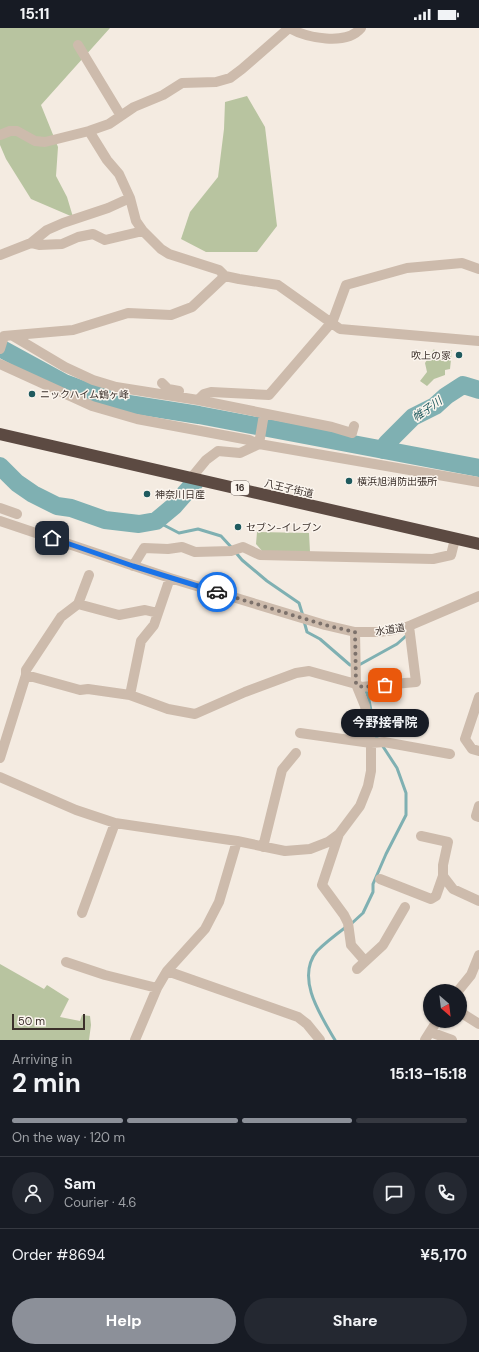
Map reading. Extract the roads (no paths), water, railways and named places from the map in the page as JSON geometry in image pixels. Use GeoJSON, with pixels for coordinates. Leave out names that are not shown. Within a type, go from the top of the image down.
{"type":"FeatureCollection","features":[{"type":"Feature","properties":{"kind":"highway","name":"八王子街道"},"geometry":{"type":"LineString","coordinates":[[0,434],[479,544]]}},
{"type":"Feature","properties":{"kind":"street"},"geometry":{"type":"LineString","coordinates":[[0,135],[17,131],[35,141],[45,142],[89,131],[108,124],[134,107],[163,95],[182,83],[216,82],[230,78],[289,28],[309,37],[328,39],[344,38],[357,32],[361,28]]}},
{"type":"Feature","properties":{"kind":"street"},"geometry":{"type":"LineString","coordinates":[[78,45],[120,116]]}},
{"type":"Feature","properties":{"kind":"street"},"geometry":{"type":"LineString","coordinates":[[89,131],[107,160],[119,174],[130,198],[136,221],[143,231],[168,254],[219,270],[225,276],[278,285],[340,328],[479,341]]}},
{"type":"Feature","properties":{"kind":"street"},"geometry":{"type":"LineString","coordinates":[[0,255],[31,243],[47,230],[108,208],[130,198]]}},
{"type":"Feature","properties":{"kind":"street"},"geometry":{"type":"LineString","coordinates":[[31,243],[39,245],[62,244],[78,237],[93,234],[105,240],[143,231]]}},
{"type":"Feature","properties":{"kind":"street"},"geometry":{"type":"LineString","coordinates":[[196,400],[204,394],[211,392],[270,395],[331,323],[346,285],[407,268],[462,263],[479,269]]}},
{"type":"Feature","properties":{"kind":"street"},"geometry":{"type":"LineString","coordinates":[[5,335],[72,330],[128,313],[172,315],[192,307],[225,276]]}},
{"type":"Feature","properties":{"kind":"street"},"geometry":{"type":"LineString","coordinates":[[0,349],[5,335]]}},
{"type":"Feature","properties":{"kind":"street"},"geometry":{"type":"LineString","coordinates":[[5,335],[65,368],[116,387],[196,400],[263,415],[332,427],[352,433],[354,426]]}},
{"type":"Feature","properties":{"kind":"street"},"geometry":{"type":"LineString","coordinates":[[0,364],[92,406],[137,419],[249,440],[260,440],[479,482]]}},
{"type":"Feature","properties":{"kind":"street"},"geometry":{"type":"LineString","coordinates":[[162,382],[168,388],[190,394],[196,400]]}},
{"type":"Feature","properties":{"kind":"street"},"geometry":{"type":"LineString","coordinates":[[260,440],[263,415]]}},
{"type":"Feature","properties":{"kind":"street"},"geometry":{"type":"LineString","coordinates":[[192,477],[206,460],[218,451],[240,453],[260,440]]}},
{"type":"Feature","properties":{"kind":"street"},"geometry":{"type":"LineString","coordinates":[[0,508],[17,514]]}},
{"type":"Feature","properties":{"kind":"street","name":"水道道"},"geometry":{"type":"LineString","coordinates":[[0,521],[170,578],[325,625],[355,632],[380,632],[409,626],[479,596]]}},
{"type":"Feature","properties":{"kind":"street"},"geometry":{"type":"LineString","coordinates":[[133,566],[144,548],[168,549],[182,547],[195,552],[231,551],[243,547],[260,556],[433,559],[451,556],[455,539]]}},
{"type":"Feature","properties":{"kind":"street"},"geometry":{"type":"LineString","coordinates":[[0,758],[26,675],[26,670],[61,617],[78,604],[89,575]]}},
{"type":"Feature","properties":{"kind":"street"},"geometry":{"type":"LineString","coordinates":[[130,695],[141,641],[154,625],[170,578]]}},
{"type":"Feature","properties":{"kind":"street"},"geometry":{"type":"LineString","coordinates":[[469,600],[479,606]]}},
{"type":"Feature","properties":{"kind":"street"},"geometry":{"type":"LineString","coordinates":[[78,604],[118,615],[145,610],[158,614]]}},
{"type":"Feature","properties":{"kind":"street"},"geometry":{"type":"LineString","coordinates":[[26,675],[80,690],[88,688],[130,695],[168,709],[195,714],[246,692],[296,674],[310,671],[362,687],[416,682],[409,626]]}},
{"type":"Feature","properties":{"kind":"street"},"geometry":{"type":"LineString","coordinates":[[0,777],[76,810],[115,823],[237,841],[285,851],[310,849],[328,842],[339,834],[360,806],[368,786],[371,771],[371,743],[365,706],[356,684],[355,632]]}},
{"type":"Feature","properties":{"kind":"street"},"geometry":{"type":"LineString","coordinates":[[479,697],[465,739],[472,749],[479,751]]}},
{"type":"Feature","properties":{"kind":"street"},"geometry":{"type":"LineString","coordinates":[[300,733],[371,743],[384,742],[450,754]]}},
{"type":"Feature","properties":{"kind":"street"},"geometry":{"type":"LineString","coordinates":[[263,847],[282,770],[296,753]]}},
{"type":"Feature","properties":{"kind":"street"},"geometry":{"type":"LineString","coordinates":[[479,806],[476,816],[479,817]]}},
{"type":"Feature","properties":{"kind":"street"},"geometry":{"type":"LineString","coordinates":[[82,913],[115,823]]}},
{"type":"Feature","properties":{"kind":"street"},"geometry":{"type":"LineString","coordinates":[[339,834],[322,884],[344,915],[351,945],[365,961]]}},
{"type":"Feature","properties":{"kind":"street"},"geometry":{"type":"LineString","coordinates":[[380,879],[431,898],[436,896],[443,876],[442,865],[448,842],[421,836]]}},
{"type":"Feature","properties":{"kind":"street"},"geometry":{"type":"LineString","coordinates":[[135,1040],[157,988],[167,971],[205,929],[219,902],[237,841]]}},
{"type":"Feature","properties":{"kind":"street"},"geometry":{"type":"LineString","coordinates":[[443,876],[453,889],[479,901]]}},
{"type":"Feature","properties":{"kind":"street"},"geometry":{"type":"LineString","coordinates":[[357,968],[382,945],[405,907]]}},
{"type":"Feature","properties":{"kind":"street"},"geometry":{"type":"LineString","coordinates":[[464,984],[471,975],[479,955]]}},
{"type":"Feature","properties":{"kind":"street"},"geometry":{"type":"LineString","coordinates":[[66,962],[105,975],[157,988]]}},
{"type":"Feature","properties":{"kind":"street"},"geometry":{"type":"LineString","coordinates":[[167,971],[298,1017],[307,1024],[320,1040]]}},
{"type":"Feature","properties":{"kind":"street"},"geometry":{"type":"LineString","coordinates":[[467,1016],[479,1024]]}},
{"type":"Feature","properties":{"kind":"street"},"geometry":{"type":"LineString","coordinates":[[428,1036],[452,1040]]}},
{"type":"Feature","properties":{"kind":"waterway"},"geometry":{"type":"LineString","coordinates":[[0,348],[64,383],[116,402],[199,415],[479,468]]}},
{"type":"Feature","properties":{"kind":"waterway","name":"帷子川"},"geometry":{"type":"LineString","coordinates":[[383,450],[387,443],[413,417],[435,406],[446,396],[463,385],[479,390]]}},
{"type":"Feature","properties":{"kind":"waterway"},"geometry":{"type":"LineString","coordinates":[[0,466],[17,483],[33,494],[57,506],[71,508],[105,520],[139,524],[156,521],[174,506],[195,482]]}},
{"type":"Feature","properties":{"kind":"waterway"},"geometry":{"type":"LineString","coordinates":[[156,521],[179,533],[198,529],[221,536],[242,560],[267,581],[299,603],[303,616]]}},
{"type":"Feature","properties":{"kind":"waterway"},"geometry":{"type":"LineString","coordinates":[[304,621],[307,632],[320,639],[350,665],[359,665],[397,644],[406,636]]}},
{"type":"Feature","properties":{"kind":"waterway"},"geometry":{"type":"LineString","coordinates":[[365,688],[369,700],[376,737],[379,740]]}},
{"type":"Feature","properties":{"kind":"waterway"},"geometry":{"type":"LineString","coordinates":[[351,924],[363,913],[373,892],[373,884],[386,854],[406,815],[406,793],[397,768],[382,745]]}},
{"type":"Feature","properties":{"kind":"waterway"},"geometry":{"type":"LineString","coordinates":[[335,1040],[312,997],[309,985],[309,973],[311,962],[317,951],[346,927]]}},
{"type":"Feature","properties":{"kind":"place","name":"吹上の家"},"geometry":{"type":"Point","coordinates":[459,355]}},
{"type":"Feature","properties":{"kind":"place","name":"ニックハイム鶴ヶ峰"},"geometry":{"type":"Point","coordinates":[32,394]}},
{"type":"Feature","properties":{"kind":"place","name":"横浜旭消防出張所"},"geometry":{"type":"Point","coordinates":[349,481]}},
{"type":"Feature","properties":{"kind":"place","name":"神奈川日産"},"geometry":{"type":"Point","coordinates":[147,494]}},
{"type":"Feature","properties":{"kind":"place","name":"セブン-イレブン"},"geometry":{"type":"Point","coordinates":[238,527]}},
{"type":"Feature","properties":{"kind":"place","name":"今野接骨院"},"geometry":{"type":"Point","coordinates":[385,685]}}]}
